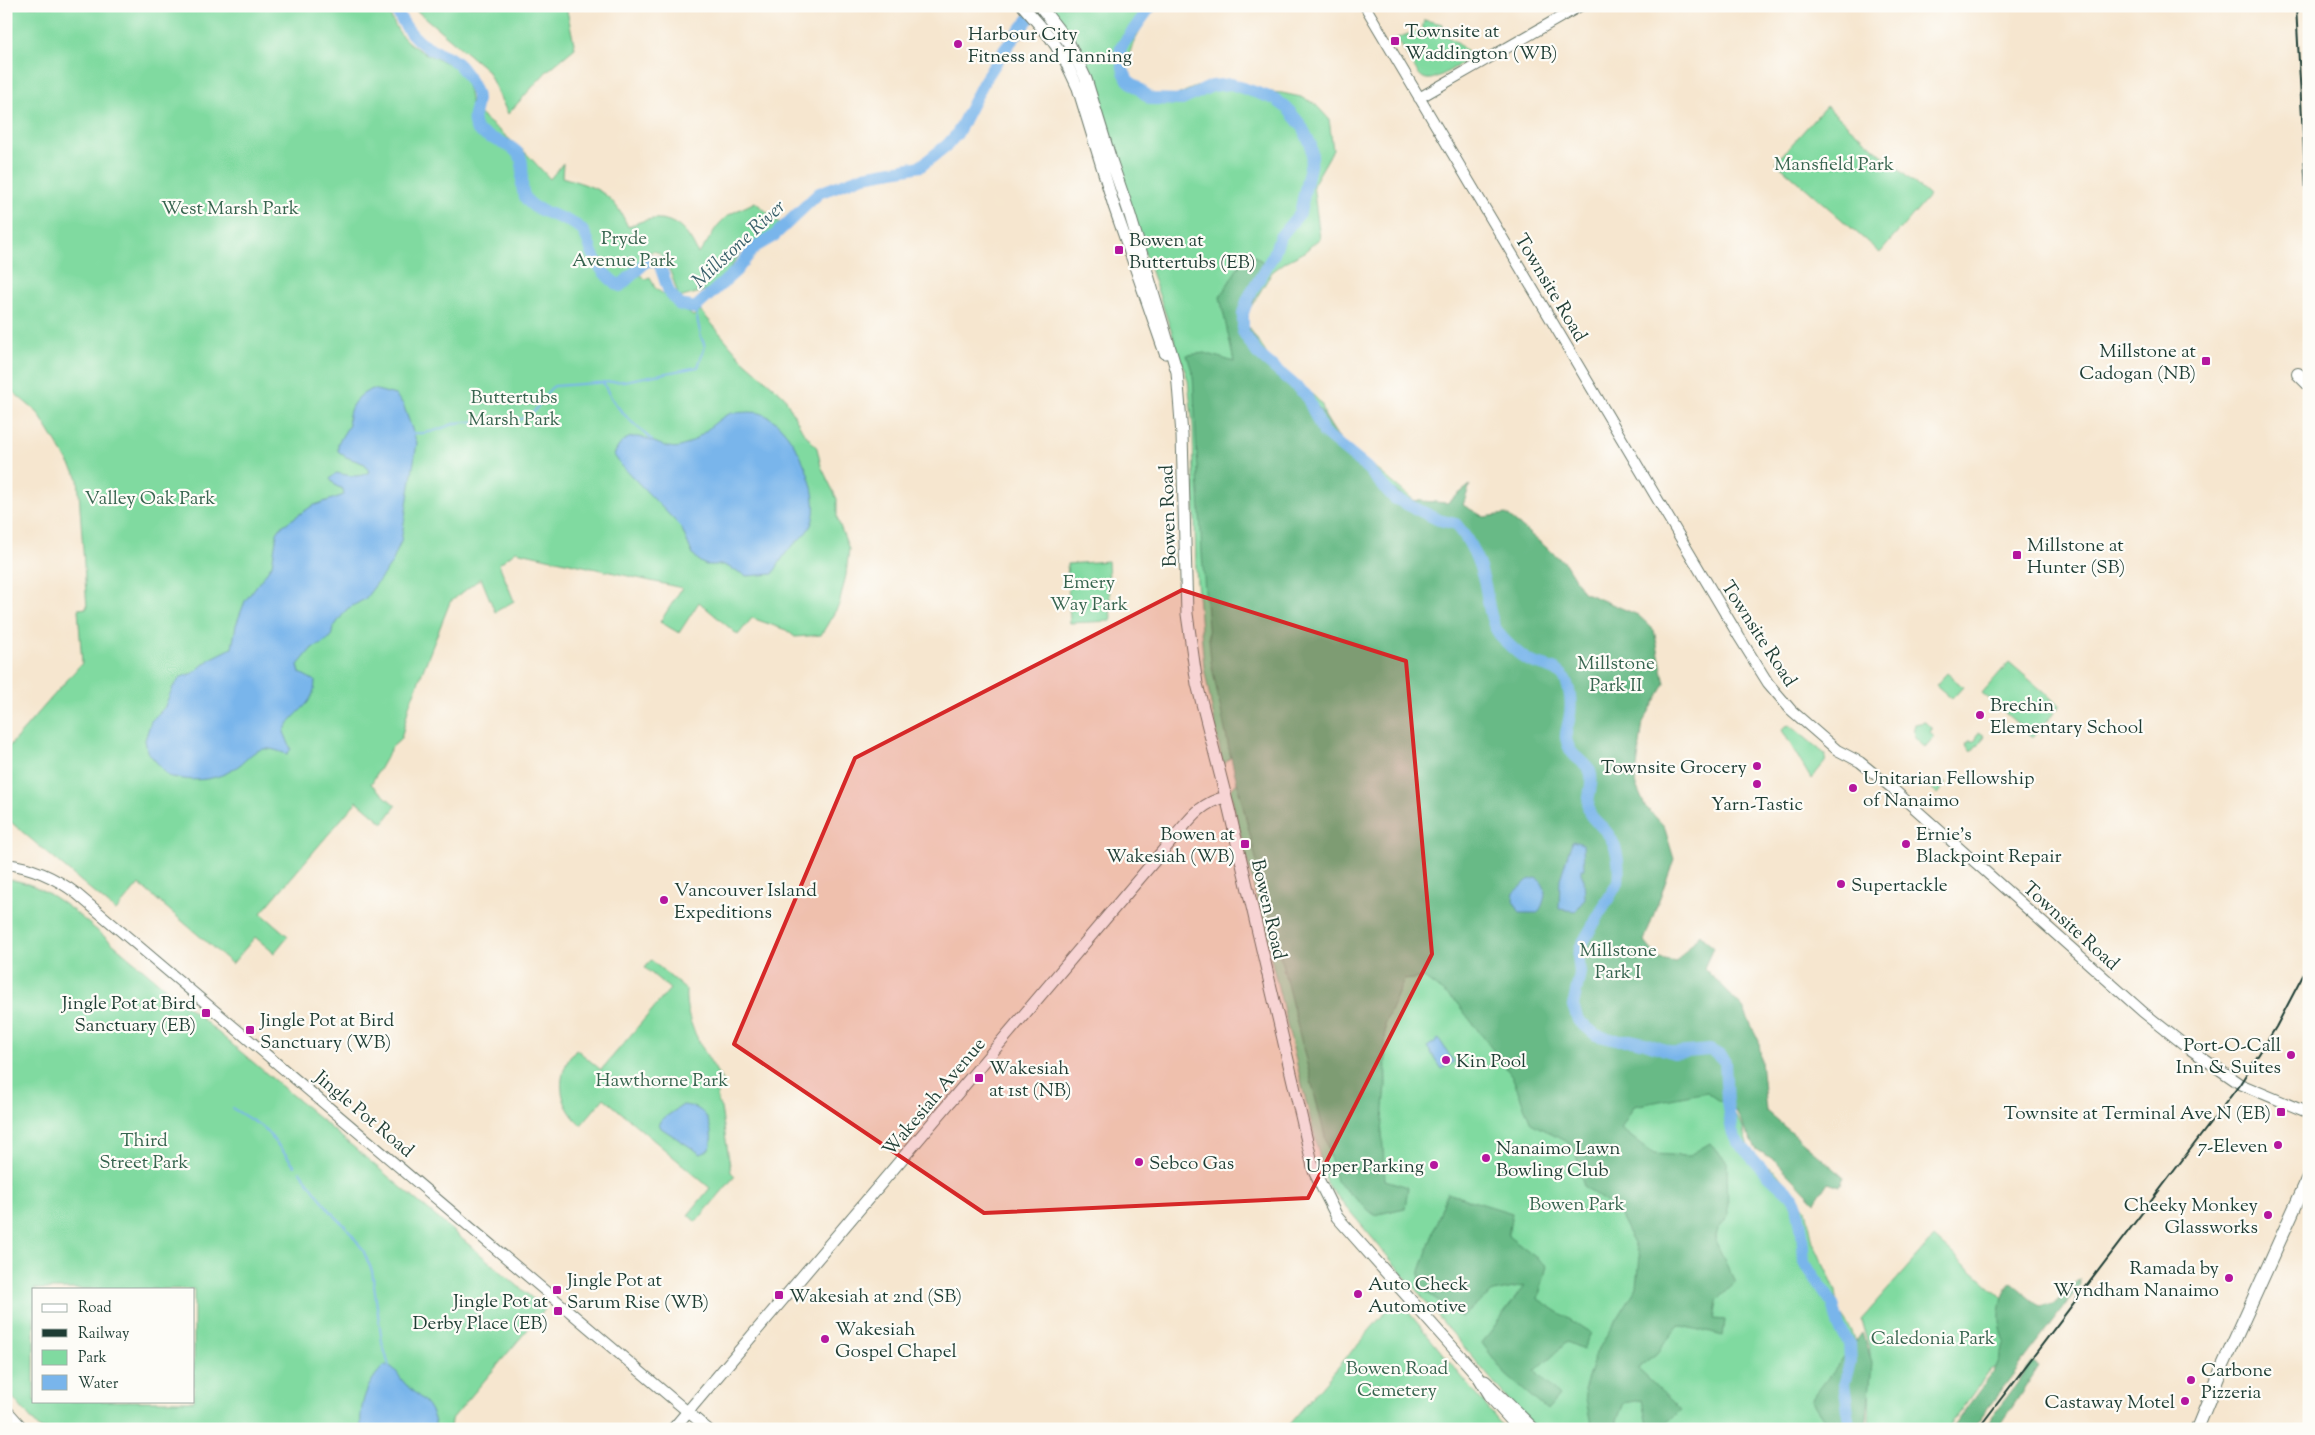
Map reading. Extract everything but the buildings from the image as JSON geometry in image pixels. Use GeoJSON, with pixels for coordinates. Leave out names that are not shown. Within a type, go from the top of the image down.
{"type":"FeatureCollection","features":[{"type":"Feature","properties":{"kind":"main road","name":"Bowen Road"},"geometry":{"type":"LineString","coordinates":[[1023,6],[1056,47],[1078,88],[1114,206],[1178,393]]}},
{"type":"Feature","properties":{"kind":"main road","name":"Bowen Road"},"geometry":{"type":"LineString","coordinates":[[1040,6],[1069,42],[1086,79],[1170,343],[1177,372],[1182,435],[1188,614],[1197,684],[1226,797],[1310,1156],[1319,1183],[1337,1217],[1478,1376],[1492,1399],[1519,1429]]}},
{"type":"Feature","properties":{"kind":"main road"},"geometry":{"type":"LineString","coordinates":[[2309,378],[2298,374],[2309,385]]}},
{"type":"Feature","properties":{"kind":"main road","name":"Wakesiah Avenue"},"geometry":{"type":"LineString","coordinates":[[673,1429],[1172,840],[1203,806],[1212,800],[1226,797]]}},
{"type":"Feature","properties":{"kind":"main road"},"geometry":{"type":"LineString","coordinates":[[2197,1429],[2225,1361],[2309,1176]]}},
{"type":"Feature","properties":{"kind":"main road","name":"Bowen Road"},"geometry":{"type":"LineString","coordinates":[[1478,1376],[1491,1385],[1534,1429]]}},
{"type":"Feature","properties":{"kind":"main road"},"geometry":{"type":"LineString","coordinates":[[6,1410],[23,1429]]}},
{"type":"Feature","properties":{"kind":"street","name":"Townsite Road"},"geometry":{"type":"LineString","coordinates":[[1365,6],[1738,635],[1768,683],[1785,704],[1837,750],[1860,762],[1893,790],[2143,1012],[2191,1050],[2240,1084],[2309,1113]]}},
{"type":"Feature","properties":{"kind":"street"},"geometry":{"type":"LineString","coordinates":[[1419,98],[1580,6]]}},
{"type":"Feature","properties":{"kind":"street","name":"Jingle Pot Road"},"geometry":{"type":"LineString","coordinates":[[6,864],[29,868],[46,875],[77,894],[708,1429]]}},
{"type":"Feature","properties":{"kind":"highlighted area"},"geometry":{"type":"Polygon","coordinates":[[[1182,590],[1406,661],[1432,954],[1308,1198],[984,1213],[734,1044],[855,758],[1182,590]]]}},
{"type":"Feature","properties":{"kind":"green space"},"geometry":{"type":"Polygon","coordinates":[[[6,6],[386,6],[398,30],[408,42],[430,56],[449,64],[464,78],[471,107],[526,153],[550,179],[563,163],[562,177],[594,188],[609,198],[622,215],[628,227],[651,219],[670,221],[686,233],[698,254],[725,219],[755,202],[781,224],[766,237],[746,244],[725,276],[707,290],[679,298],[665,261],[655,252],[648,253],[633,269],[645,279],[650,277],[655,288],[693,316],[701,311],[741,358],[784,396],[802,430],[817,448],[821,466],[837,499],[837,518],[849,549],[846,575],[839,605],[821,635],[795,637],[786,630],[752,618],[738,635],[699,602],[679,633],[660,622],[682,588],[516,551],[499,564],[514,601],[495,612],[481,578],[450,602],[409,706],[401,739],[392,747],[371,784],[396,806],[383,823],[357,801],[261,913],[288,936],[274,953],[255,937],[232,964],[139,884],[116,911],[6,818],[6,750],[82,663],[78,609],[87,608],[78,478],[38,413],[6,386],[6,6]]]}},
{"type":"Feature","properties":{"kind":"green space"},"geometry":{"type":"Polygon","coordinates":[[[411,6],[566,6],[575,48],[546,72],[508,114],[487,70],[411,6]]]}},
{"type":"Feature","properties":{"kind":"green space","name":"Bowen Park"},"geometry":{"type":"Polygon","coordinates":[[[1041,6],[1158,6],[1135,40],[1130,52],[1128,65],[1130,77],[1136,88],[1148,98],[1173,97],[1195,87],[1231,85],[1301,97],[1314,103],[1329,119],[1333,150],[1313,185],[1320,238],[1303,253],[1287,261],[1272,272],[1246,315],[1248,326],[1274,365],[1287,377],[1303,386],[1322,405],[1325,416],[1342,441],[1356,455],[1373,466],[1423,508],[1610,912],[1729,1092],[1732,1111],[1743,1127],[1749,1147],[1756,1159],[1776,1172],[1806,1209],[1813,1242],[1836,1291],[1839,1312],[1852,1331],[1857,1345],[1858,1429],[1533,1429],[1326,1183],[1230,791],[1270,744],[1264,717],[1223,766],[1204,667],[1196,570],[1193,426],[1188,380],[1085,78],[1041,6]]]}},
{"type":"Feature","properties":{"kind":"green space"},"geometry":{"type":"Polygon","coordinates":[[[1424,20],[1443,24],[1442,33],[1440,34],[1457,43],[1471,58],[1433,79],[1426,79],[1420,75],[1397,38],[1422,31],[1424,20]]]}},
{"type":"Feature","properties":{"kind":"green space","name":"Mansfield Park"},"geometry":{"type":"Polygon","coordinates":[[[1826,106],[1929,196],[1880,253],[1776,162],[1826,106]]]}},
{"type":"Feature","properties":{"kind":"green space","name":"Bowen Park"},"geometry":{"type":"Polygon","coordinates":[[[1248,251],[1263,262],[1259,288],[1245,320],[1273,372],[1318,407],[1357,465],[1410,500],[1447,503],[1470,485],[1463,505],[1484,517],[1506,514],[1565,563],[1583,592],[1638,615],[1654,630],[1665,684],[1643,722],[1635,783],[1645,806],[1664,826],[1674,859],[1644,941],[1659,959],[1676,962],[1700,934],[1713,948],[1704,968],[1743,1008],[1759,1041],[1766,1111],[1844,1177],[1840,1186],[1828,1182],[1815,1202],[1776,1161],[1756,1149],[1736,1112],[1707,1092],[1634,1106],[1621,1129],[1654,1154],[1688,1156],[1710,1143],[1727,1162],[1728,1216],[1718,1229],[1715,1240],[1735,1283],[1717,1301],[1714,1319],[1725,1320],[1723,1336],[1679,1325],[1656,1354],[1637,1368],[1681,1410],[1662,1429],[1648,1429],[1642,1400],[1624,1403],[1617,1420],[1618,1429],[1592,1429],[1584,1390],[1596,1353],[1637,1287],[1640,1256],[1617,1210],[1584,1187],[1574,1146],[1531,1123],[1512,1076],[1484,1038],[1456,1002],[1424,978],[1404,980],[1385,1023],[1386,1085],[1382,1132],[1385,1180],[1408,1187],[1405,1208],[1374,1215],[1336,1181],[1230,754],[1211,662],[1202,554],[1193,375],[1187,355],[1205,353],[1234,362],[1220,297],[1248,251]]]}},
{"type":"Feature","properties":{"kind":"green space","name":"Emery Way Park"},"geometry":{"type":"Polygon","coordinates":[[[1108,561],[1111,621],[1070,623],[1067,564],[1108,561]]]}},
{"type":"Feature","properties":{"kind":"green space"},"geometry":{"type":"Polygon","coordinates":[[[2009,662],[2060,706],[2033,737],[1982,693],[2009,662]]]}},
{"type":"Feature","properties":{"kind":"green space"},"geometry":{"type":"Polygon","coordinates":[[[1947,673],[1963,687],[1952,699],[1936,685],[1947,673]]]}},
{"type":"Feature","properties":{"kind":"green space"},"geometry":{"type":"Polygon","coordinates":[[[1925,722],[1932,729],[1930,732],[1934,737],[1925,747],[1916,740],[1913,732],[1915,724],[1925,722]]]}},
{"type":"Feature","properties":{"kind":"green space"},"geometry":{"type":"Polygon","coordinates":[[[1790,725],[1826,755],[1825,762],[1811,779],[1782,730],[1790,725]]]}},
{"type":"Feature","properties":{"kind":"green space"},"geometry":{"type":"Polygon","coordinates":[[[1979,732],[1985,736],[1971,752],[1966,745],[1969,741],[1975,741],[1979,732]]]}},
{"type":"Feature","properties":{"kind":"green space"},"geometry":{"type":"Polygon","coordinates":[[[1938,779],[1946,784],[1937,794],[1930,788],[1938,779]]]}},
{"type":"Feature","properties":{"kind":"green space","name":"Third Street Park"},"geometry":{"type":"Polygon","coordinates":[[[6,879],[34,886],[71,909],[545,1309],[451,1420],[450,1429],[40,1429],[6,1390],[6,879]]]}},
{"type":"Feature","properties":{"kind":"green space","name":"Hawthorne Park"},"geometry":{"type":"Polygon","coordinates":[[[651,960],[686,990],[686,1003],[693,1028],[704,1051],[724,1084],[718,1092],[717,1098],[721,1108],[731,1172],[735,1176],[696,1222],[688,1215],[710,1188],[604,1098],[581,1125],[567,1107],[563,1098],[562,1078],[569,1059],[576,1049],[601,1070],[670,989],[645,968],[651,960]]]}},
{"type":"Feature","properties":{"kind":"green space"},"geometry":{"type":"Polygon","coordinates":[[[1447,1193],[1512,1213],[1508,1236],[1547,1266],[1538,1299],[1591,1333],[1583,1349],[1567,1342],[1535,1371],[1559,1396],[1547,1410],[1506,1375],[1482,1343],[1524,1286],[1493,1292],[1461,1317],[1419,1287],[1420,1271],[1447,1193]]]}},
{"type":"Feature","properties":{"kind":"green space","name":"Caledonia Park"},"geometry":{"type":"Polygon","coordinates":[[[1934,1237],[2040,1332],[2022,1352],[1990,1370],[1947,1429],[1869,1429],[1870,1352],[1861,1320],[1934,1237]]]}},
{"type":"Feature","properties":{"kind":"green space"},"geometry":{"type":"Polygon","coordinates":[[[2080,1279],[2081,1284],[1972,1429],[1951,1429],[1993,1372],[2005,1343],[2002,1335],[2000,1312],[2003,1297],[2011,1282],[2041,1307],[2054,1304],[2080,1279]]]}},
{"type":"Feature","properties":{"kind":"green space","name":"Bowen Road Cemetery"},"geometry":{"type":"Polygon","coordinates":[[[1400,1302],[1505,1429],[1285,1429],[1393,1303],[1400,1302]]]}},
{"type":"Feature","properties":{"kind":"green space"},"geometry":{"type":"Polygon","coordinates":[[[1862,1333],[1872,1363],[1866,1429],[1830,1429],[1811,1400],[1862,1333]]]}},
{"type":"Feature","properties":{"kind":"green space"},"geometry":{"type":"Polygon","coordinates":[[[2033,1362],[2039,1366],[1998,1429],[1983,1429],[2033,1362]]]}},
{"type":"Feature","properties":{"kind":"water"},"geometry":{"type":"Polygon","coordinates":[[[373,389],[395,395],[403,404],[417,443],[401,541],[392,563],[365,599],[347,609],[333,628],[331,637],[322,644],[312,648],[298,665],[300,673],[315,681],[314,690],[307,703],[292,719],[284,732],[291,749],[287,754],[270,749],[260,750],[225,774],[207,779],[197,780],[168,776],[147,751],[145,740],[151,721],[164,708],[173,687],[181,677],[193,673],[210,659],[232,648],[236,625],[245,601],[272,565],[277,533],[282,526],[312,506],[344,495],[343,489],[336,486],[330,479],[336,473],[357,476],[369,472],[365,464],[346,457],[338,451],[338,443],[349,425],[349,413],[354,402],[362,394],[373,389]]]}},
{"type":"Feature","properties":{"kind":"water"},"geometry":{"type":"Polygon","coordinates":[[[731,413],[757,413],[765,415],[776,422],[796,448],[810,481],[814,497],[814,512],[811,525],[804,535],[787,551],[773,574],[747,576],[724,565],[706,565],[700,562],[692,553],[681,527],[620,464],[614,455],[621,444],[628,438],[637,437],[663,445],[680,447],[694,440],[731,413]]]}},
{"type":"Feature","properties":{"kind":"water"},"geometry":{"type":"Polygon","coordinates":[[[1572,841],[1583,844],[1584,869],[1581,869],[1581,874],[1584,879],[1585,898],[1576,911],[1559,909],[1560,879],[1572,841]]]}},
{"type":"Feature","properties":{"kind":"water"},"geometry":{"type":"Polygon","coordinates":[[[1536,878],[1545,890],[1540,909],[1538,913],[1520,913],[1513,900],[1514,893],[1528,880],[1536,878]]]}},
{"type":"Feature","properties":{"kind":"water"},"geometry":{"type":"Polygon","coordinates":[[[1439,1039],[1454,1062],[1442,1069],[1427,1047],[1439,1039]]]}},
{"type":"Feature","properties":{"kind":"water"},"geometry":{"type":"Polygon","coordinates":[[[683,1105],[699,1110],[708,1121],[711,1143],[709,1148],[701,1154],[661,1128],[659,1123],[683,1105]]]}},
{"type":"Feature","properties":{"kind":"water"},"geometry":{"type":"Polygon","coordinates":[[[385,1365],[397,1372],[402,1380],[427,1405],[434,1419],[436,1429],[361,1429],[361,1411],[369,1386],[373,1378],[385,1365]]]}},
{"type":"Feature","properties":{"kind":"waterway","name":"Millstone River"},"geometry":{"type":"LineString","coordinates":[[394,6],[416,39],[427,47],[453,60],[465,73],[477,95],[474,124],[479,132],[511,147],[520,156],[522,161],[523,192],[529,202],[542,211],[566,220],[580,228],[587,237],[598,264],[608,277],[620,286],[648,260],[659,263],[669,292],[680,305],[695,308],[736,271],[755,247],[774,236],[819,193],[864,176],[921,166],[947,145],[957,134],[983,83],[1002,53],[1030,17],[1035,6]]}},
{"type":"Feature","properties":{"kind":"waterway","name":"Millstone River"},"geometry":{"type":"LineString","coordinates":[[1151,6],[1121,47],[1120,54],[1128,80],[1151,99],[1182,100],[1212,86],[1231,84],[1275,99],[1287,108],[1301,125],[1311,145],[1312,157],[1300,213],[1280,237],[1274,254],[1248,298],[1243,313],[1243,332],[1257,353],[1306,395],[1323,432],[1367,468],[1394,498],[1439,520],[1456,524],[1478,561],[1496,629],[1507,643],[1523,657],[1559,672],[1565,679],[1569,689],[1571,704],[1566,738],[1571,751],[1590,771],[1589,812],[1612,841],[1617,854],[1618,868],[1618,882],[1581,946],[1578,956],[1580,973],[1573,1006],[1578,1020],[1596,1035],[1615,1040],[1631,1040],[1645,1043],[1674,1053],[1710,1050],[1719,1055],[1725,1062],[1727,1102],[1732,1131],[1736,1140],[1764,1171],[1793,1197],[1797,1205],[1802,1233],[1804,1262],[1833,1304],[1839,1327],[1849,1343],[1850,1362],[1844,1384],[1849,1418],[1848,1429]]}},
{"type":"Feature","properties":{"kind":"waterway"},"geometry":{"type":"LineString","coordinates":[[413,433],[430,432],[457,423],[518,420],[530,415],[554,386],[624,381],[698,367],[705,346],[701,337],[695,308]]}},
{"type":"Feature","properties":{"kind":"waterway"},"geometry":{"type":"LineString","coordinates":[[603,382],[612,400],[630,421],[652,440]]}},
{"type":"Feature","properties":{"kind":"waterway"},"geometry":{"type":"LineString","coordinates":[[232,1108],[264,1128],[295,1166]]}},
{"type":"Feature","properties":{"kind":"waterway"},"geometry":{"type":"LineString","coordinates":[[300,1171],[363,1250],[372,1271],[382,1342],[389,1366]]}},
{"type":"Feature","properties":{"kind":"railway"},"geometry":{"type":"LineString","coordinates":[[2296,6],[2309,248]]}},
{"type":"Feature","properties":{"kind":"railway"},"geometry":{"type":"LineString","coordinates":[[1978,1429],[2240,1084],[2276,1027],[2309,964]]}},
{"type":"Feature","properties":{"kind":"place","name":"Townsite at Waddington (WB)"},"geometry":{"type":"Point","coordinates":[1395,41]}},
{"type":"Feature","properties":{"kind":"place","name":"Harbour City Fitness and Tanning"},"geometry":{"type":"Point","coordinates":[958,44]}},
{"type":"Feature","properties":{"kind":"place","name":"Bowen at Buttertubs (EB)"},"geometry":{"type":"Point","coordinates":[1119,250]}},
{"type":"Feature","properties":{"kind":"place","name":"Millstone at Cadogan (NB)"},"geometry":{"type":"Point","coordinates":[2206,361]}},
{"type":"Feature","properties":{"kind":"place","name":"Millstone at Hunter (SB)"},"geometry":{"type":"Point","coordinates":[2017,555]}},
{"type":"Feature","properties":{"kind":"place","name":"Brechin Elementary School"},"geometry":{"type":"Point","coordinates":[1980,715]}},
{"type":"Feature","properties":{"kind":"place","name":"Townsite Grocery"},"geometry":{"type":"Point","coordinates":[1757,766]}},
{"type":"Feature","properties":{"kind":"place","name":"Yarn-Tastic"},"geometry":{"type":"Point","coordinates":[1757,784]}},
{"type":"Feature","properties":{"kind":"place","name":"Unitarian Fellowship of Nanaimo"},"geometry":{"type":"Point","coordinates":[1853,788]}},
{"type":"Feature","properties":{"kind":"place","name":"Bowen at Wakesiah (WB)"},"geometry":{"type":"Point","coordinates":[1245,844]}},
{"type":"Feature","properties":{"kind":"place","name":"Ernie's Blackpoint Repair"},"geometry":{"type":"Point","coordinates":[1906,844]}},
{"type":"Feature","properties":{"kind":"place","name":"Supertackle"},"geometry":{"type":"Point","coordinates":[1841,884]}},
{"type":"Feature","properties":{"kind":"place","name":"Vancouver Island Expeditions"},"geometry":{"type":"Point","coordinates":[664,900]}},
{"type":"Feature","properties":{"kind":"place","name":"Jingle Pot at Bird Sanctuary (EB)"},"geometry":{"type":"Point","coordinates":[206,1013]}},
{"type":"Feature","properties":{"kind":"place","name":"Jingle Pot at Bird Sanctuary (WB)"},"geometry":{"type":"Point","coordinates":[250,1030]}},
{"type":"Feature","properties":{"kind":"place","name":"Port-O-Call Inn & Suites"},"geometry":{"type":"Point","coordinates":[2291,1055]}},
{"type":"Feature","properties":{"kind":"place","name":"Kin Pool"},"geometry":{"type":"Point","coordinates":[1446,1060]}},
{"type":"Feature","properties":{"kind":"place","name":"Wakesiah at 1st (NB)"},"geometry":{"type":"Point","coordinates":[979,1078]}},
{"type":"Feature","properties":{"kind":"place","name":"Townsite at Terminal Ave N (EB)"},"geometry":{"type":"Point","coordinates":[2281,1112]}},
{"type":"Feature","properties":{"kind":"place","name":"7-Eleven"},"geometry":{"type":"Point","coordinates":[2278,1145]}},
{"type":"Feature","properties":{"kind":"place","name":"Nanaimo Lawn Bowling Club"},"geometry":{"type":"Point","coordinates":[1486,1158]}},
{"type":"Feature","properties":{"kind":"place","name":"Sebco Gas"},"geometry":{"type":"Point","coordinates":[1139,1162]}},
{"type":"Feature","properties":{"kind":"place","name":"Upper Parking"},"geometry":{"type":"Point","coordinates":[1434,1165]}},
{"type":"Feature","properties":{"kind":"place","name":"Cheeky Monkey Glassworks"},"geometry":{"type":"Point","coordinates":[2268,1215]}},
{"type":"Feature","properties":{"kind":"place","name":"Ramada by Wyndham Nanaimo"},"geometry":{"type":"Point","coordinates":[2229,1278]}},
{"type":"Feature","properties":{"kind":"place","name":"Jingle Pot at Sarum Rise (WB)"},"geometry":{"type":"Point","coordinates":[557,1290]}},
{"type":"Feature","properties":{"kind":"place","name":"Auto Check Automotive"},"geometry":{"type":"Point","coordinates":[1358,1294]}},
{"type":"Feature","properties":{"kind":"place","name":"Wakesiah at 2nd (SB)"},"geometry":{"type":"Point","coordinates":[779,1295]}},
{"type":"Feature","properties":{"kind":"place","name":"Jingle Pot at Derby Place (EB)"},"geometry":{"type":"Point","coordinates":[558,1311]}},
{"type":"Feature","properties":{"kind":"place","name":"Wakesiah Gospel Chapel"},"geometry":{"type":"Point","coordinates":[825,1339]}},
{"type":"Feature","properties":{"kind":"place","name":"Carbone Pizzeria"},"geometry":{"type":"Point","coordinates":[2191,1380]}},
{"type":"Feature","properties":{"kind":"place","name":"Castaway Motel"},"geometry":{"type":"Point","coordinates":[2185,1401]}},
{"type":"Feature","properties":{"kind":"park label","name":"West Marsh Park"},"geometry":{"type":"Point","coordinates":[230,207]}},
{"type":"Feature","properties":{"kind":"park label","name":"Pryde Avenue Park"},"geometry":{"type":"Point","coordinates":[624,248]}},
{"type":"Feature","properties":{"kind":"park label","name":"Buttertubs Marsh Park"},"geometry":{"type":"Point","coordinates":[514,407]}},
{"type":"Feature","properties":{"kind":"park label","name":"Valley Oak Park"},"geometry":{"type":"Point","coordinates":[150,497]}},
{"type":"Feature","properties":{"kind":"park label","name":"Millstone Park II"},"geometry":{"type":"Point","coordinates":[1616,673]}},
{"type":"Feature","properties":{"kind":"park label","name":"Millstone Park I"},"geometry":{"type":"Point","coordinates":[1618,960]}}]}
